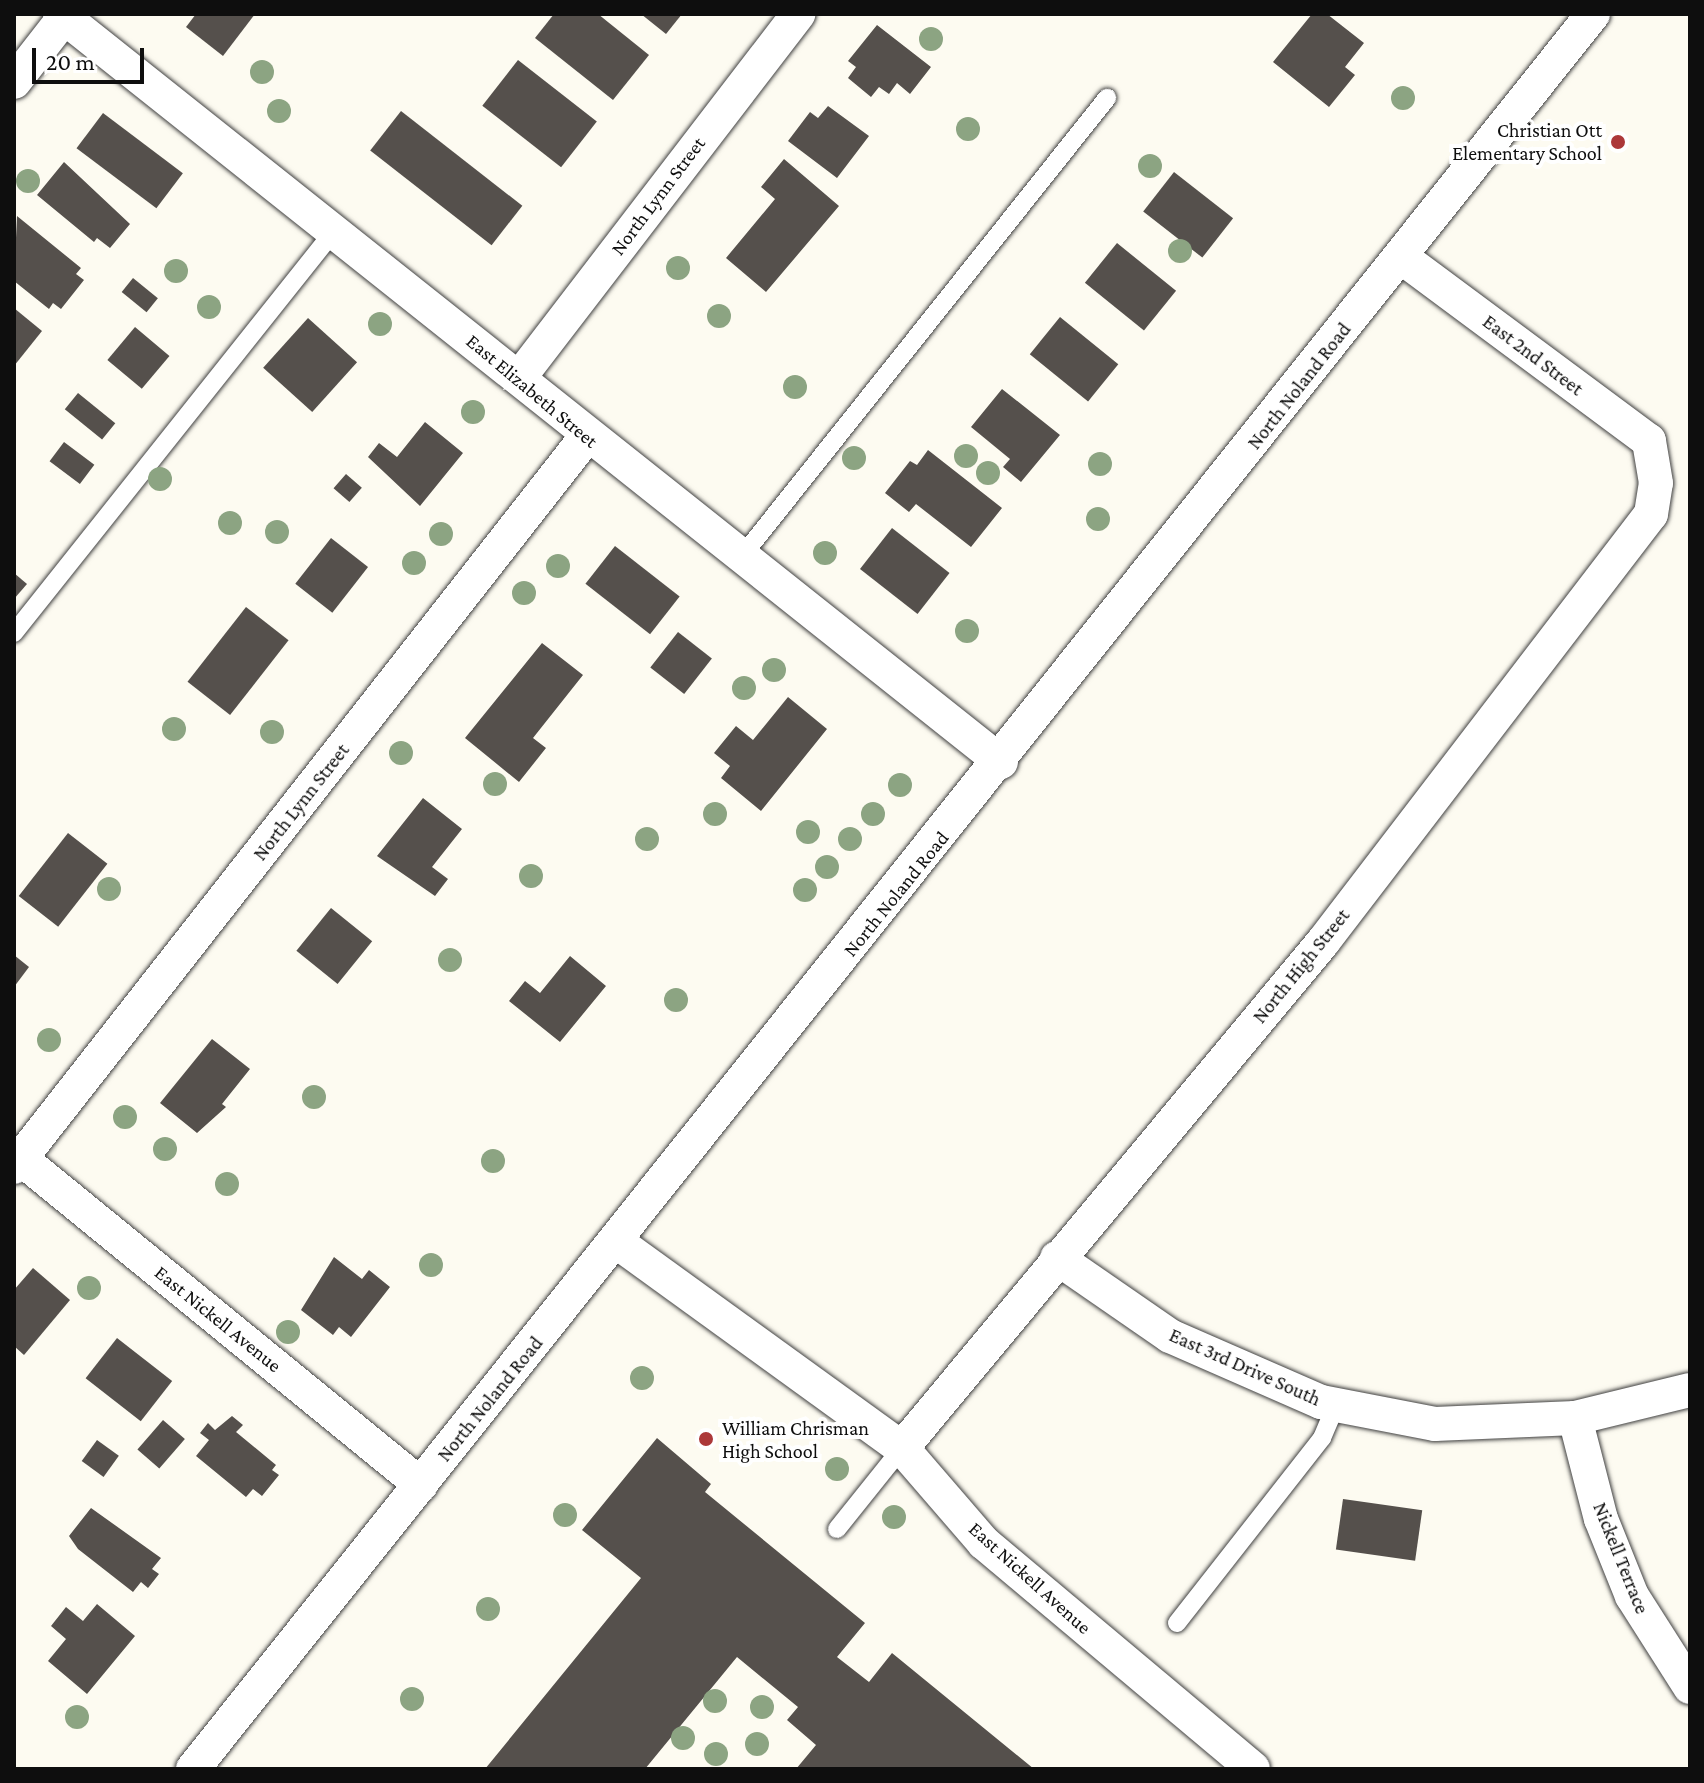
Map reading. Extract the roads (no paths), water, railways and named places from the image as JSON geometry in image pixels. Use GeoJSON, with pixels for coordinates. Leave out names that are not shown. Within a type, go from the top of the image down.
{"type":"FeatureCollection","features":[{"type":"Feature","properties":{"kind":"street","name":"North Lynn Street"},"geometry":{"type":"LineString","coordinates":[[519,378],[798,14]]}},
{"type":"Feature","properties":{"kind":"street","name":"North Noland Road"},"geometry":{"type":"LineString","coordinates":[[193,1769],[1001,762],[1593,14]]}},
{"type":"Feature","properties":{"kind":"street","name":"East Elizabeth Street"},"geometry":{"type":"LineString","coordinates":[[64,15],[519,378],[739,560],[1001,762]]}},
{"type":"Feature","properties":{"kind":"street"},"geometry":{"type":"LineString","coordinates":[[14,82],[64,15]]}},
{"type":"Feature","properties":{"kind":"street","name":"East 2nd Street"},"geometry":{"type":"LineString","coordinates":[[1401,257],[1649,441],[1652,461]]}},
{"type":"Feature","properties":{"kind":"street","name":"North Lynn Street"},"geometry":{"type":"LineString","coordinates":[[16,1160],[587,436]]}},
{"type":"Feature","properties":{"kind":"street","name":"North High Street"},"geometry":{"type":"LineString","coordinates":[[902,1448],[1323,942],[1651,514],[1652,461]]}},
{"type":"Feature","properties":{"kind":"street","name":"East Nickell Avenue"},"geometry":{"type":"LineString","coordinates":[[16,1160],[421,1485]]}},
{"type":"Feature","properties":{"kind":"street","name":"East Nickell Avenue"},"geometry":{"type":"LineString","coordinates":[[617,1242],[902,1448],[984,1543],[1253,1769]]}},
{"type":"Feature","properties":{"kind":"street","name":"East 3rd Drive South"},"geometry":{"type":"LineString","coordinates":[[1057,1258],[1170,1336],[1336,1405],[1435,1424],[1575,1418],[1690,1390]]}},
{"type":"Feature","properties":{"kind":"street","name":"Nickell Terrace"},"geometry":{"type":"LineString","coordinates":[[1575,1418],[1601,1519],[1632,1596],[1690,1687]]}},
{"type":"Feature","properties":{"kind":"lane"},"geometry":{"type":"LineString","coordinates":[[739,560],[1107,98]]}},
{"type":"Feature","properties":{"kind":"lane"},"geometry":{"type":"LineString","coordinates":[[14,633],[334,231]]}},
{"type":"Feature","properties":{"kind":"lane"},"geometry":{"type":"LineString","coordinates":[[1177,1623],[1322,1438],[1336,1405]]}},
{"type":"Feature","properties":{"kind":"lane"},"geometry":{"type":"LineString","coordinates":[[837,1529],[902,1448]]}},
{"type":"Feature","properties":{"kind":"place","name":"Christian Ott Elementary School"},"geometry":{"type":"Point","coordinates":[1618,142]}},
{"type":"Feature","properties":{"kind":"place","name":"William Chrisman High School"},"geometry":{"type":"Point","coordinates":[706,1439]}}]}
